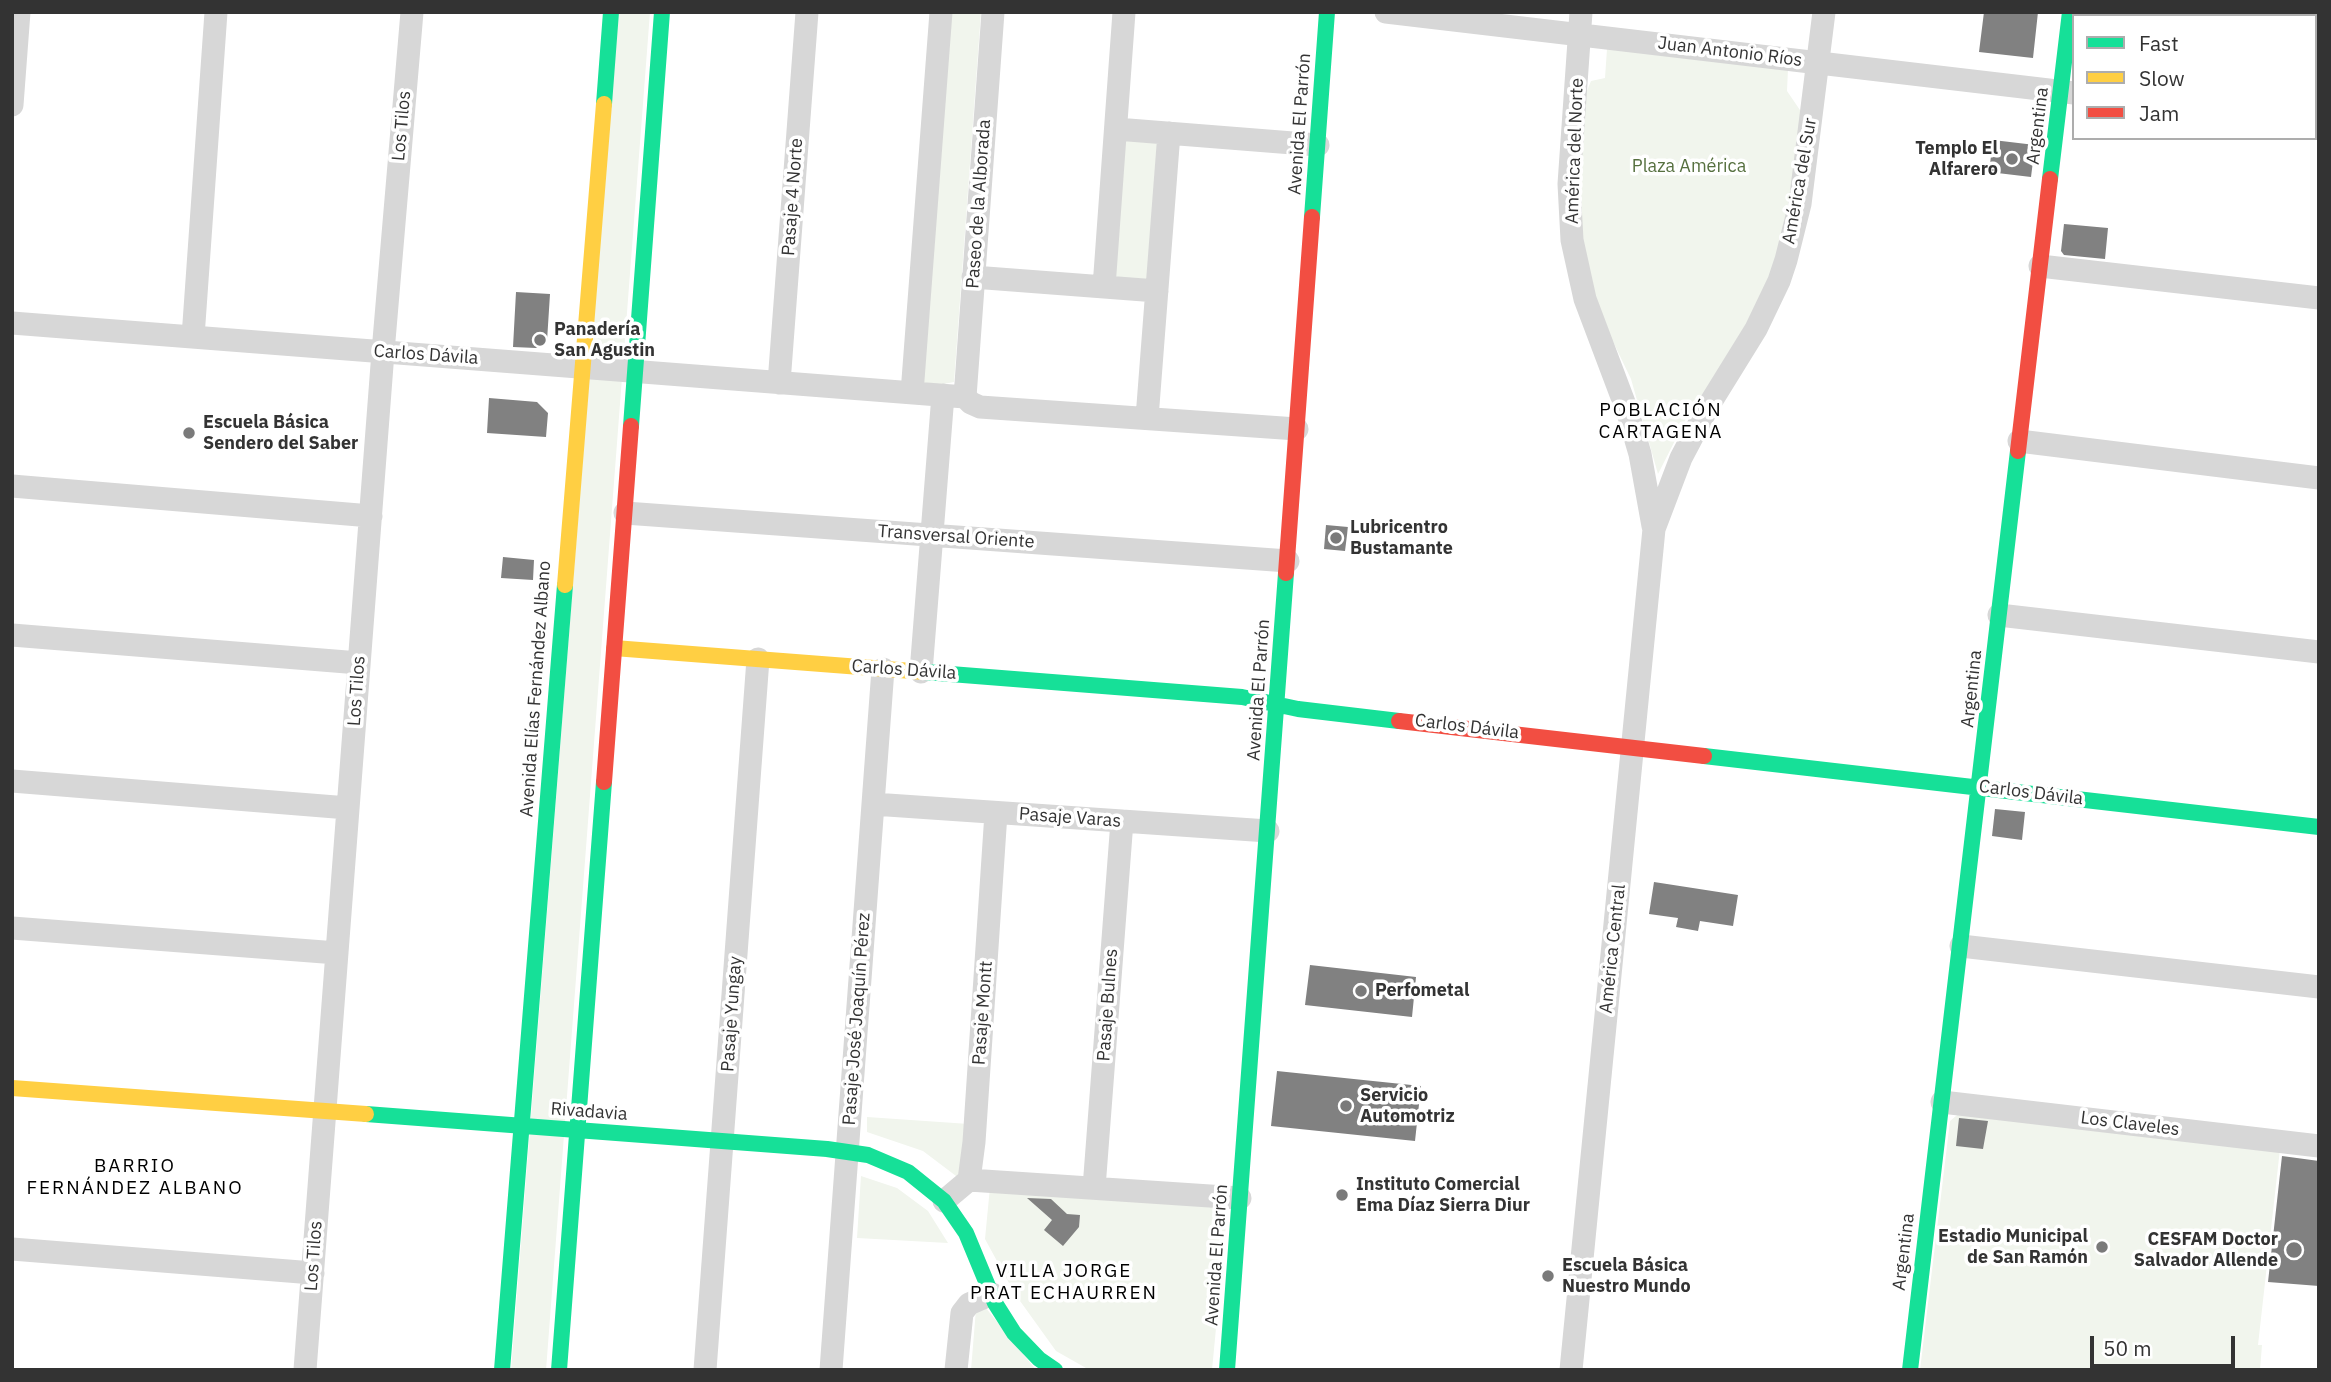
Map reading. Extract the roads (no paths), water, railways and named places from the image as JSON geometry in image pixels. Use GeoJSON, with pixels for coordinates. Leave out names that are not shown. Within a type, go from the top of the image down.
{"type":"FeatureCollection","features":[{"type":"Feature","properties":{"kind":"street"},"geometry":{"type":"LineString","coordinates":[[12,105],[19,12]]}},
{"type":"Feature","properties":{"kind":"street"},"geometry":{"type":"LineString","coordinates":[[193,337],[216,12]]}},
{"type":"Feature","properties":{"kind":"street","name":"Los Tilos"},"geometry":{"type":"LineString","coordinates":[[305,1370],[383,352],[412,12]]}},
{"type":"Feature","properties":{"kind":"street","name":"Avenida Elías Fernández Albano"},"geometry":{"type":"LineString","coordinates":[[502,1370],[611,12]]}},
{"type":"Feature","properties":{"kind":"street"},"geometry":{"type":"LineString","coordinates":[[559,1370],[662,12]]}},
{"type":"Feature","properties":{"kind":"street","name":"Pasaje 4 Norte"},"geometry":{"type":"LineString","coordinates":[[779,383],[807,12]]}},
{"type":"Feature","properties":{"kind":"street"},"geometry":{"type":"LineString","coordinates":[[912,393],[941,12]]}},
{"type":"Feature","properties":{"kind":"street","name":"Paseo de la Alborada"},"geometry":{"type":"LineString","coordinates":[[921,672],[932,535],[973,277],[993,12]]}},
{"type":"Feature","properties":{"kind":"street"},"geometry":{"type":"LineString","coordinates":[[1104,287],[1124,12]]}},
{"type":"Feature","properties":{"kind":"street","name":"Avenida El Parrón"},"geometry":{"type":"LineString","coordinates":[[1227,1370],[1327,12]]}},
{"type":"Feature","properties":{"kind":"street","name":"Juan Antonio Ríos"},"geometry":{"type":"LineString","coordinates":[[1386,12],[1580,23],[1818,63],[2067,93]]}},
{"type":"Feature","properties":{"kind":"street","name":"América del Sur"},"geometry":{"type":"LineString","coordinates":[[1654,529],[1666,493],[1694,431],[1756,329],[1779,281],[1800,204],[1824,12]]}},
{"type":"Feature","properties":{"kind":"street","name":"Argentina"},"geometry":{"type":"LineString","coordinates":[[1910,1370],[2040,266],[2067,93],[2070,12]]}},
{"type":"Feature","properties":{"kind":"street","name":"América del Norte"},"geometry":{"type":"LineString","coordinates":[[1580,23],[1569,184],[1572,240],[1585,299],[1632,427],[1648,491],[1654,529]]}},
{"type":"Feature","properties":{"kind":"street"},"geometry":{"type":"LineString","coordinates":[[1116,130],[1318,145]]}},
{"type":"Feature","properties":{"kind":"street"},"geometry":{"type":"LineString","coordinates":[[1147,418],[1169,133]]}},
{"type":"Feature","properties":{"kind":"street"},"geometry":{"type":"LineString","coordinates":[[2040,266],[2319,298]]}},
{"type":"Feature","properties":{"kind":"street"},"geometry":{"type":"LineString","coordinates":[[973,277],[1157,291]]}},
{"type":"Feature","properties":{"kind":"street","name":"Carlos Dávila"},"geometry":{"type":"LineString","coordinates":[[12,323],[954,396],[980,407],[1297,429]]}},
{"type":"Feature","properties":{"kind":"street"},"geometry":{"type":"LineString","coordinates":[[2019,441],[2319,478]]}},
{"type":"Feature","properties":{"kind":"street"},"geometry":{"type":"LineString","coordinates":[[12,486],[371,516]]}},
{"type":"Feature","properties":{"kind":"street","name":"Transversal Oriente"},"geometry":{"type":"LineString","coordinates":[[625,513],[1288,561]]}},
{"type":"Feature","properties":{"kind":"street","name":"América Central"},"geometry":{"type":"LineString","coordinates":[[1571,1370],[1654,529]]}},
{"type":"Feature","properties":{"kind":"street"},"geometry":{"type":"LineString","coordinates":[[2000,615],[2319,652]]}},
{"type":"Feature","properties":{"kind":"street"},"geometry":{"type":"LineString","coordinates":[[12,635],[359,663]]}},
{"type":"Feature","properties":{"kind":"street","name":"Carlos Dávila"},"geometry":{"type":"LineString","coordinates":[[614,648],[1242,697],[1298,709],[2319,827]]}},
{"type":"Feature","properties":{"kind":"street","name":"Pasaje Yungay"},"geometry":{"type":"LineString","coordinates":[[705,1370],[758,659]]}},
{"type":"Feature","properties":{"kind":"street","name":"Pasaje José Joaquín Pérez"},"geometry":{"type":"LineString","coordinates":[[831,1370],[883,669]]}},
{"type":"Feature","properties":{"kind":"street"},"geometry":{"type":"LineString","coordinates":[[12,781],[348,808]]}},
{"type":"Feature","properties":{"kind":"street","name":"Pasaje Varas"},"geometry":{"type":"LineString","coordinates":[[873,804],[1268,831]]}},
{"type":"Feature","properties":{"kind":"street","name":"Pasaje Montt"},"geometry":{"type":"LineString","coordinates":[[969,1180],[974,1142],[996,813]]}},
{"type":"Feature","properties":{"kind":"street","name":"Pasaje Bulnes"},"geometry":{"type":"LineString","coordinates":[[1094,1188],[1122,821]]}},
{"type":"Feature","properties":{"kind":"street"},"geometry":{"type":"LineString","coordinates":[[12,928],[337,953]]}},
{"type":"Feature","properties":{"kind":"street"},"geometry":{"type":"LineString","coordinates":[[1961,946],[2319,987]]}},
{"type":"Feature","properties":{"kind":"street","name":"Rivadavia"},"geometry":{"type":"LineString","coordinates":[[12,1088],[722,1141],[868,1155],[908,1171],[944,1201],[966,1233],[992,1294],[1014,1333],[1039,1359],[1055,1370]]}},
{"type":"Feature","properties":{"kind":"street","name":"Los Claveles"},"geometry":{"type":"LineString","coordinates":[[1942,1102],[2319,1146]]}},
{"type":"Feature","properties":{"kind":"street"},"geometry":{"type":"LineString","coordinates":[[944,1201],[969,1180],[1240,1198]]}},
{"type":"Feature","properties":{"kind":"street"},"geometry":{"type":"LineString","coordinates":[[12,1249],[313,1273]]}},
{"type":"Feature","properties":{"kind":"street"},"geometry":{"type":"LineString","coordinates":[[956,1370],[962,1313],[970,1304],[992,1294]]}},
{"type":"Feature","properties":{"kind":"place","name":"Templo El Alfarero"},"geometry":{"type":"Point","coordinates":[2012,159]}},
{"type":"Feature","properties":{"kind":"place","name":"Panadería San Agustin"},"geometry":{"type":"Point","coordinates":[540,340]}},
{"type":"Feature","properties":{"kind":"place","name":"Escuela Básica Sendero del Saber"},"geometry":{"type":"Point","coordinates":[189,433]}},
{"type":"Feature","properties":{"kind":"place","name":"Lubricentro Bustamante"},"geometry":{"type":"Point","coordinates":[1336,538]}},
{"type":"Feature","properties":{"kind":"place","name":"Perfometal"},"geometry":{"type":"Point","coordinates":[1361,991]}},
{"type":"Feature","properties":{"kind":"place","name":"Servicio Automotriz"},"geometry":{"type":"Point","coordinates":[1346,1106]}},
{"type":"Feature","properties":{"kind":"place","name":"Instituto Comercial Ema Díaz Sierra Diur"},"geometry":{"type":"Point","coordinates":[1342,1195]}},
{"type":"Feature","properties":{"kind":"place","name":"Estadio Municipal de San Ramón"},"geometry":{"type":"Point","coordinates":[2102,1247]}},
{"type":"Feature","properties":{"kind":"place","name":"CESFAM Doctor Salvador Allende"},"geometry":{"type":"Point","coordinates":[2294,1250]}},
{"type":"Feature","properties":{"kind":"place","name":"Escuela Básica Nuestro Mundo"},"geometry":{"type":"Point","coordinates":[1548,1276]}},
{"type":"Feature","properties":{"kind":"district","name":"POBLACIÓN CARTAGENA"},"geometry":{"type":"Point","coordinates":[1661,422]}},
{"type":"Feature","properties":{"kind":"district","name":"BARRIO FERNÁNDEZ ALBANO"},"geometry":{"type":"Point","coordinates":[135,1178]}},
{"type":"Feature","properties":{"kind":"district","name":"VILLA JORGE PRAT ECHAURREN"},"geometry":{"type":"Point","coordinates":[1064,1283]}},
{"type":"Feature","properties":{"kind":"park label","name":"Plaza América"},"geometry":{"type":"Point","coordinates":[1689,167]}}]}
